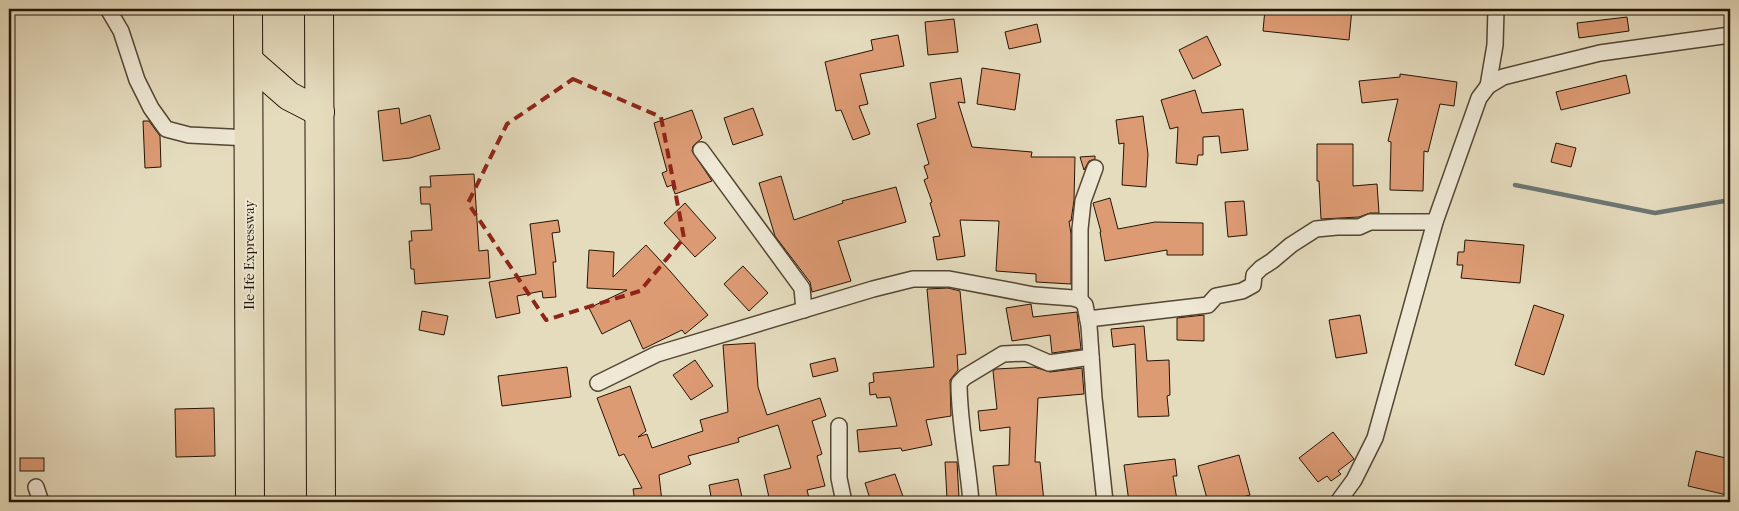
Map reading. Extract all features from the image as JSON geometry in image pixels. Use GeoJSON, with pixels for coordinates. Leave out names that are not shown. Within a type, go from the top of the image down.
{"type":"FeatureCollection","features":[{"type":"Feature","properties":{"kind":"highway","name":"Ile-Ife Expressway"},"geometry":{"type":"LineString","coordinates":[[248,9],[250,502]]}},
{"type":"Feature","properties":{"kind":"highway"},"geometry":{"type":"LineString","coordinates":[[320,9],[321,502]]}},
{"type":"Feature","properties":{"kind":"highway"},"geometry":{"type":"LineString","coordinates":[[249,61],[289,96],[320,112]]}},
{"type":"Feature","properties":{"kind":"street"},"geometry":{"type":"LineString","coordinates":[[108,9],[121,32],[137,80],[151,108],[166,129],[189,136],[249,138]]}},
{"type":"Feature","properties":{"kind":"street"},"geometry":{"type":"LineString","coordinates":[[1488,86],[1495,45],[1496,9]]}},
{"type":"Feature","properties":{"kind":"street"},"geometry":{"type":"LineString","coordinates":[[1338,502],[1354,480],[1375,438],[1435,222],[1479,98],[1488,86],[1503,76],[1600,53],[1730,35]]}},
{"type":"Feature","properties":{"kind":"street"},"geometry":{"type":"LineString","coordinates":[[701,150],[802,288],[804,310]]}},
{"type":"Feature","properties":{"kind":"street"},"geometry":{"type":"LineString","coordinates":[[1080,300],[1080,228],[1083,200],[1095,168]]}},
{"type":"Feature","properties":{"kind":"street"},"geometry":{"type":"LineString","coordinates":[[1088,319],[1208,305],[1216,296],[1242,291],[1253,285],[1254,275],[1260,268],[1316,229],[1359,227],[1370,222],[1435,222]]}},
{"type":"Feature","properties":{"kind":"street"},"geometry":{"type":"LineString","coordinates":[[598,383],[657,354],[873,289],[913,279],[949,279],[1034,296],[1073,298],[1080,300],[1085,305],[1088,319],[1105,502]]}},
{"type":"Feature","properties":{"kind":"street"},"geometry":{"type":"LineString","coordinates":[[971,502],[959,384],[965,377],[1003,354],[1026,353],[1049,363],[1091,357]]}},
{"type":"Feature","properties":{"kind":"street"},"geometry":{"type":"LineString","coordinates":[[839,426],[839,478],[844,502]]}},
{"type":"Feature","properties":{"kind":"street"},"geometry":{"type":"LineString","coordinates":[[36,487],[41,502]]}},
{"type":"Feature","properties":{"kind":"highlighted area"},"geometry":{"type":"Polygon","coordinates":[[[573,79],[661,117],[684,238],[640,291],[546,320],[468,203],[507,124],[573,79]]]}},
{"type":"Feature","properties":{"kind":"building"},"geometry":{"type":"Polygon","coordinates":[[[1265,9],[1352,9],[1349,40],[1263,31],[1265,9]]]}},
{"type":"Feature","properties":{"kind":"building"},"geometry":{"type":"Polygon","coordinates":[[[1627,17],[1629,31],[1579,38],[1577,23],[1627,17]]]}},
{"type":"Feature","properties":{"kind":"building"},"geometry":{"type":"Polygon","coordinates":[[[954,19],[958,52],[928,55],[925,22],[954,19]]]}},
{"type":"Feature","properties":{"kind":"building"},"geometry":{"type":"Polygon","coordinates":[[[1037,24],[1041,42],[1009,49],[1005,32],[1037,24]]]}},
{"type":"Feature","properties":{"kind":"building"},"geometry":{"type":"Polygon","coordinates":[[[898,35],[904,66],[860,74],[868,104],[859,106],[870,134],[853,140],[841,110],[836,111],[825,62],[873,50],[871,40],[898,35]]]}},
{"type":"Feature","properties":{"kind":"building"},"geometry":{"type":"Polygon","coordinates":[[[1207,36],[1221,65],[1193,79],[1179,50],[1207,36]]]}},
{"type":"Feature","properties":{"kind":"building"},"geometry":{"type":"Polygon","coordinates":[[[982,68],[1020,74],[1015,110],[977,104],[982,68]]]}},
{"type":"Feature","properties":{"kind":"building"},"geometry":{"type":"Polygon","coordinates":[[[1400,74],[1457,82],[1454,106],[1440,104],[1428,152],[1424,151],[1423,191],[1390,190],[1391,142],[1388,141],[1398,99],[1362,103],[1359,81],[1400,77],[1400,74]]]}},
{"type":"Feature","properties":{"kind":"building"},"geometry":{"type":"Polygon","coordinates":[[[1626,75],[1630,93],[1561,110],[1556,92],[1626,75]]]}},
{"type":"Feature","properties":{"kind":"building"},"geometry":{"type":"Polygon","coordinates":[[[961,78],[965,103],[958,102],[972,147],[1032,152],[1031,157],[1075,157],[1074,200],[1071,221],[1069,221],[1071,234],[1071,284],[1036,282],[1036,274],[996,271],[999,221],[960,220],[965,256],[937,260],[933,237],[940,236],[930,203],[932,202],[924,180],[928,178],[924,166],[929,164],[917,124],[936,118],[930,83],[961,78]]]}},
{"type":"Feature","properties":{"kind":"building"},"geometry":{"type":"Polygon","coordinates":[[[1195,90],[1202,113],[1243,109],[1248,150],[1221,153],[1219,136],[1203,137],[1203,155],[1198,155],[1197,165],[1176,163],[1178,127],[1170,129],[1161,100],[1195,90]]]}},
{"type":"Feature","properties":{"kind":"building"},"geometry":{"type":"Polygon","coordinates":[[[399,108],[401,124],[430,115],[440,149],[410,158],[383,161],[378,111],[399,108]]]}},
{"type":"Feature","properties":{"kind":"building"},"geometry":{"type":"Polygon","coordinates":[[[753,108],[763,135],[733,145],[724,118],[753,108]]]}},
{"type":"Feature","properties":{"kind":"building"},"geometry":{"type":"Polygon","coordinates":[[[692,110],[702,138],[693,146],[692,151],[712,181],[675,194],[672,185],[667,187],[662,173],[667,171],[654,123],[692,110]]]}},
{"type":"Feature","properties":{"kind":"building"},"geometry":{"type":"Polygon","coordinates":[[[1143,116],[1148,154],[1146,187],[1122,185],[1124,143],[1119,144],[1116,120],[1143,116]]]}},
{"type":"Feature","properties":{"kind":"building"},"geometry":{"type":"Polygon","coordinates":[[[143,121],[149,121],[160,136],[161,167],[145,168],[143,121]]]}},
{"type":"Feature","properties":{"kind":"building"},"geometry":{"type":"Polygon","coordinates":[[[1556,143],[1576,148],[1571,167],[1551,162],[1556,143]]]}},
{"type":"Feature","properties":{"kind":"building"},"geometry":{"type":"Polygon","coordinates":[[[1317,144],[1353,144],[1353,186],[1377,184],[1379,213],[1370,213],[1359,217],[1321,219],[1319,181],[1317,181],[1317,144]]]}},
{"type":"Feature","properties":{"kind":"building"},"geometry":{"type":"Polygon","coordinates":[[[1095,156],[1095,159],[1089,161],[1084,170],[1080,157],[1095,156]]]}},
{"type":"Feature","properties":{"kind":"building"},"geometry":{"type":"Polygon","coordinates":[[[474,174],[479,251],[488,250],[490,278],[415,284],[414,269],[411,269],[409,241],[412,241],[411,231],[432,230],[430,204],[421,204],[420,187],[431,187],[430,176],[474,174]]]}},
{"type":"Feature","properties":{"kind":"building"},"geometry":{"type":"Polygon","coordinates":[[[781,176],[794,220],[843,203],[842,201],[896,187],[906,222],[838,241],[851,281],[812,292],[810,282],[775,236],[759,183],[781,176]]]}},
{"type":"Feature","properties":{"kind":"building"},"geometry":{"type":"Polygon","coordinates":[[[1110,198],[1118,229],[1155,222],[1203,223],[1203,255],[1167,255],[1167,250],[1105,261],[1101,232],[1093,203],[1110,198]]]}},
{"type":"Feature","properties":{"kind":"building"},"geometry":{"type":"Polygon","coordinates":[[[1244,201],[1247,235],[1228,237],[1225,202],[1244,201]]]}},
{"type":"Feature","properties":{"kind":"building"},"geometry":{"type":"Polygon","coordinates":[[[685,203],[716,238],[695,257],[664,223],[685,203]]]}},
{"type":"Feature","properties":{"kind":"building"},"geometry":{"type":"Polygon","coordinates":[[[558,220],[560,232],[552,233],[556,262],[553,262],[556,297],[543,298],[542,291],[517,296],[520,313],[496,318],[489,282],[536,274],[530,224],[558,220]]]}},
{"type":"Feature","properties":{"kind":"building"},"geometry":{"type":"Polygon","coordinates":[[[1465,240],[1524,245],[1520,283],[1461,278],[1463,265],[1457,265],[1458,252],[1464,252],[1465,240]]]}},
{"type":"Feature","properties":{"kind":"building"},"geometry":{"type":"Polygon","coordinates":[[[646,245],[708,315],[685,334],[682,330],[643,349],[630,320],[602,334],[589,308],[627,290],[587,288],[589,250],[614,252],[613,277],[646,245]]]}},
{"type":"Feature","properties":{"kind":"building"},"geometry":{"type":"Polygon","coordinates":[[[743,266],[768,293],[749,311],[724,284],[743,266]]]}},
{"type":"Feature","properties":{"kind":"building"},"geometry":{"type":"Polygon","coordinates":[[[948,288],[960,291],[966,354],[957,355],[958,370],[950,380],[951,416],[926,420],[932,445],[902,451],[901,448],[859,452],[857,430],[897,426],[890,397],[877,398],[876,394],[870,395],[869,383],[874,382],[873,373],[934,367],[927,289],[948,288]]]}},
{"type":"Feature","properties":{"kind":"building"},"geometry":{"type":"Polygon","coordinates":[[[1031,304],[1033,317],[1077,312],[1081,349],[1052,353],[1050,335],[1012,341],[1006,308],[1031,304]]]}},
{"type":"Feature","properties":{"kind":"building"},"geometry":{"type":"Polygon","coordinates":[[[1534,305],[1564,315],[1544,375],[1515,365],[1534,305]]]}},
{"type":"Feature","properties":{"kind":"building"},"geometry":{"type":"Polygon","coordinates":[[[422,311],[448,316],[444,335],[419,330],[422,311]]]}},
{"type":"Feature","properties":{"kind":"building"},"geometry":{"type":"Polygon","coordinates":[[[1204,315],[1204,341],[1177,340],[1177,318],[1204,315]]]}},
{"type":"Feature","properties":{"kind":"building"},"geometry":{"type":"Polygon","coordinates":[[[1360,315],[1367,353],[1336,358],[1329,320],[1360,315]]]}},
{"type":"Feature","properties":{"kind":"building"},"geometry":{"type":"Polygon","coordinates":[[[1144,326],[1147,361],[1169,360],[1170,395],[1167,396],[1169,416],[1138,417],[1135,344],[1113,347],[1111,329],[1144,326]]]}},
{"type":"Feature","properties":{"kind":"building"},"geometry":{"type":"Polygon","coordinates":[[[755,343],[758,387],[767,415],[820,398],[826,416],[812,421],[822,454],[817,456],[825,486],[807,490],[810,502],[770,502],[764,475],[791,468],[778,425],[738,438],[739,442],[688,456],[691,464],[659,475],[662,502],[635,502],[633,489],[642,488],[624,454],[619,456],[597,398],[630,386],[646,431],[638,437],[647,434],[652,448],[703,431],[700,420],[728,412],[723,345],[755,343]]]}},
{"type":"Feature","properties":{"kind":"building"},"geometry":{"type":"Polygon","coordinates":[[[835,358],[838,371],[813,377],[810,364],[835,358]]]}},
{"type":"Feature","properties":{"kind":"building"},"geometry":{"type":"Polygon","coordinates":[[[695,360],[713,386],[691,400],[673,375],[695,360]]]}},
{"type":"Feature","properties":{"kind":"building"},"geometry":{"type":"Polygon","coordinates":[[[567,367],[571,397],[502,406],[498,376],[567,367]]]}},
{"type":"Feature","properties":{"kind":"building"},"geometry":{"type":"Polygon","coordinates":[[[1034,367],[1050,372],[1082,368],[1084,394],[1038,398],[1035,462],[1040,462],[1044,502],[997,502],[993,466],[1009,465],[1010,427],[980,431],[978,411],[997,409],[993,371],[996,369],[1034,367]]]}},
{"type":"Feature","properties":{"kind":"building"},"geometry":{"type":"Polygon","coordinates":[[[214,408],[215,456],[176,457],[175,409],[214,408]]]}},
{"type":"Feature","properties":{"kind":"building"},"geometry":{"type":"Polygon","coordinates":[[[1333,432],[1354,459],[1338,471],[1341,474],[1331,481],[1327,476],[1318,482],[1299,458],[1333,432]]]}},
{"type":"Feature","properties":{"kind":"building"},"geometry":{"type":"Polygon","coordinates":[[[1696,451],[1730,459],[1730,479],[1727,495],[1688,486],[1696,451]]]}},
{"type":"Feature","properties":{"kind":"building"},"geometry":{"type":"Polygon","coordinates":[[[1239,455],[1250,495],[1225,502],[1208,502],[1198,466],[1239,455]]]}},
{"type":"Feature","properties":{"kind":"building"},"geometry":{"type":"Polygon","coordinates":[[[20,458],[44,458],[44,471],[20,471],[20,458]]]}},
{"type":"Feature","properties":{"kind":"building"},"geometry":{"type":"Polygon","coordinates":[[[1175,459],[1177,476],[1173,476],[1177,500],[1129,502],[1124,465],[1175,459]]]}},
{"type":"Feature","properties":{"kind":"building"},"geometry":{"type":"Polygon","coordinates":[[[945,462],[957,462],[959,497],[947,498],[945,462]]]}},
{"type":"Feature","properties":{"kind":"building"},"geometry":{"type":"Polygon","coordinates":[[[895,474],[905,502],[871,502],[865,483],[895,474]]]}},
{"type":"Feature","properties":{"kind":"building"},"geometry":{"type":"Polygon","coordinates":[[[738,479],[743,502],[712,502],[709,485],[738,479]]]}},
{"type":"Feature","properties":{"kind":"waterway"},"geometry":{"type":"LineString","coordinates":[[1515,185],[1655,213],[1730,200]]}}]}
